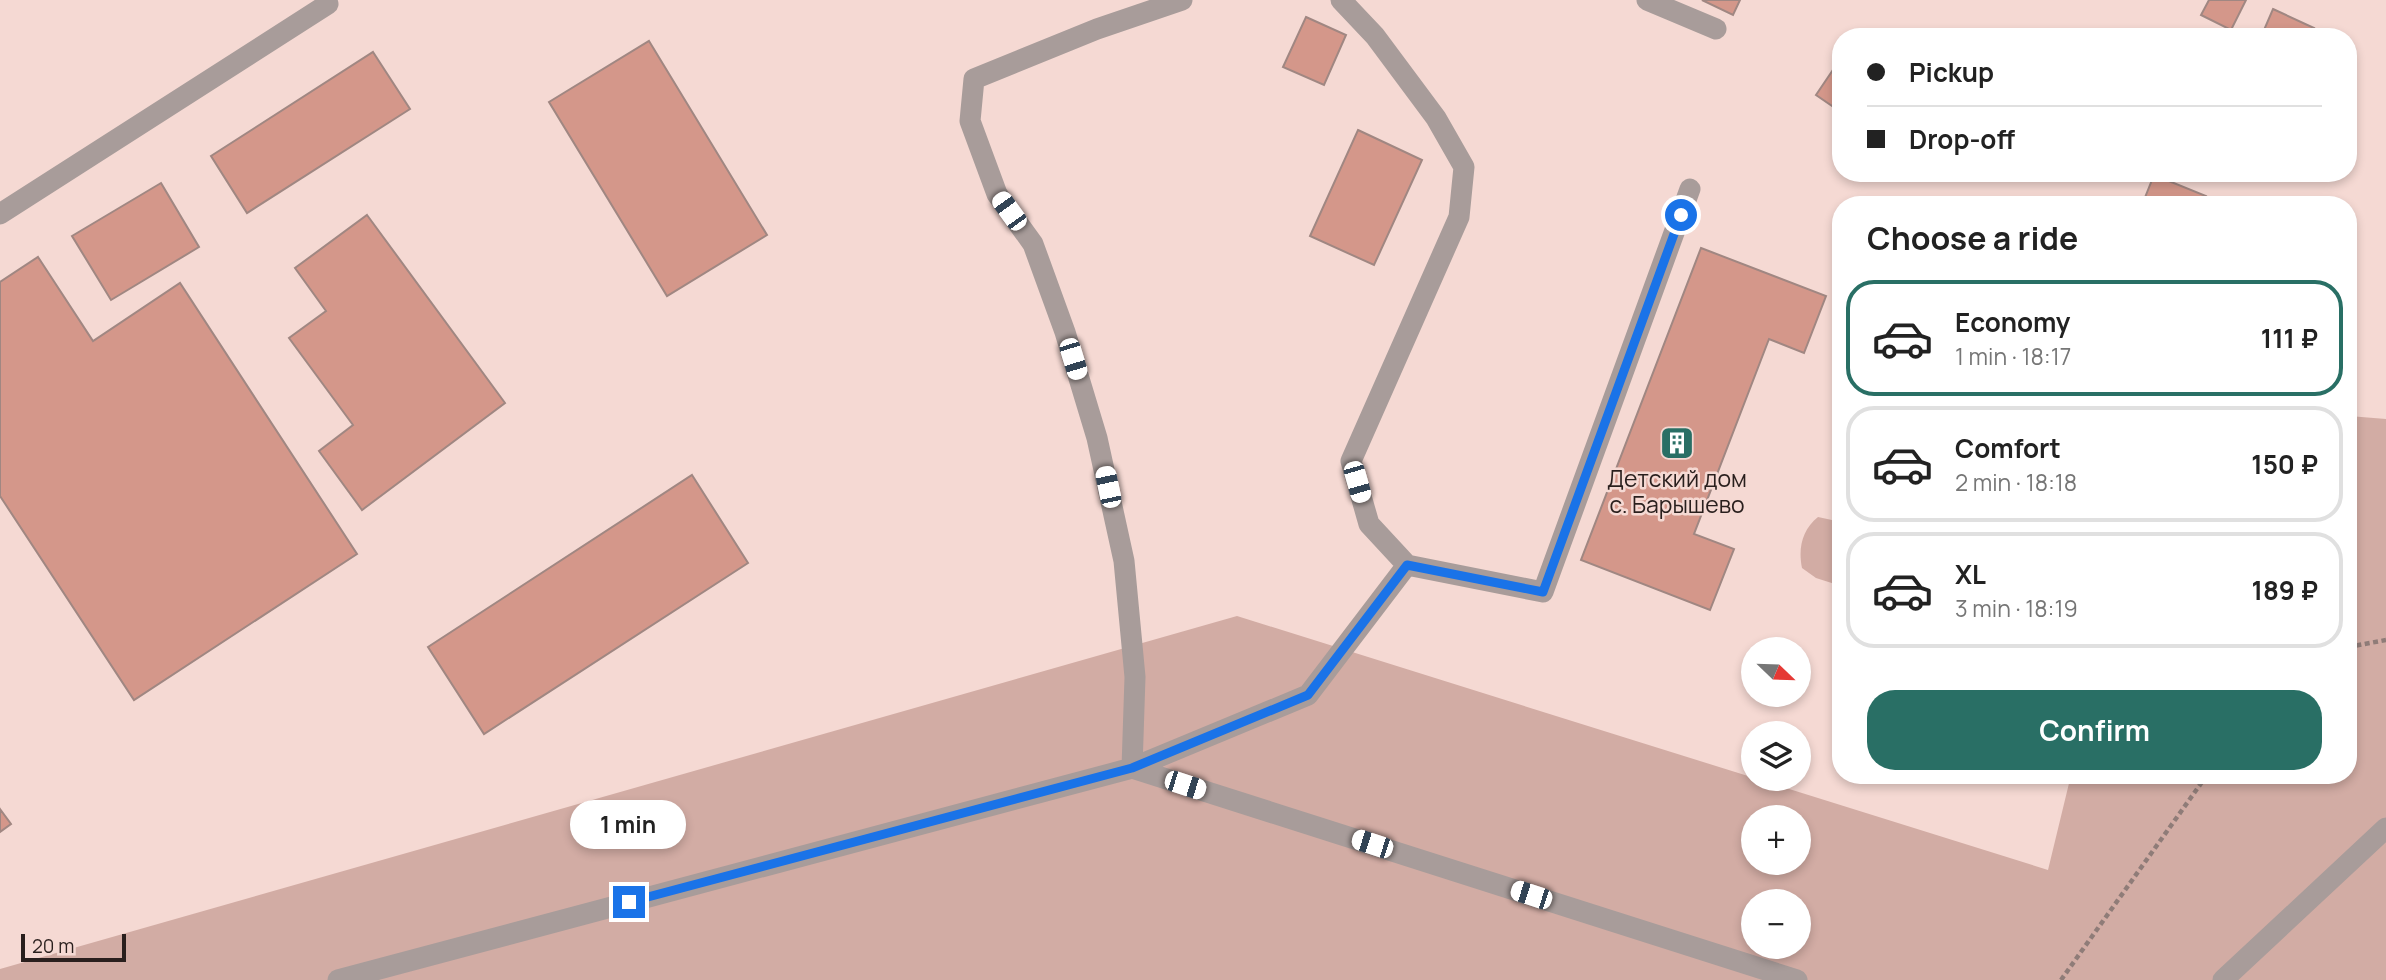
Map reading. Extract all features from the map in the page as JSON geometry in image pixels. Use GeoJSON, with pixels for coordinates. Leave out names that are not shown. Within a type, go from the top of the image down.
{"type":"FeatureCollection","features":[{"type":"Feature","properties":{"kind":"street"},"geometry":{"type":"LineString","coordinates":[[1132,768],[1135,677],[1124,561],[1097,438],[1065,332],[1033,244],[997,194],[970,121],[974,79],[1097,29],[1182,0]]}},
{"type":"Feature","properties":{"kind":"street"},"geometry":{"type":"LineString","coordinates":[[1341,0],[1383,46],[1436,118],[1464,167],[1459,217],[1351,461],[1369,524],[1407,565],[1543,592],[1690,190]]}},
{"type":"Feature","properties":{"kind":"street"},"geometry":{"type":"LineString","coordinates":[[1647,0],[1716,29]]}},
{"type":"Feature","properties":{"kind":"street"},"geometry":{"type":"LineString","coordinates":[[0,214],[328,4]]}},
{"type":"Feature","properties":{"kind":"street"},"geometry":{"type":"LineString","coordinates":[[338,980],[1132,768],[1308,695],[1407,565]]}},
{"type":"Feature","properties":{"kind":"street"},"geometry":{"type":"LineString","coordinates":[[1132,768],[1797,980]]}},
{"type":"Feature","properties":{"kind":"street"},"geometry":{"type":"LineString","coordinates":[[2223,980],[2386,828]]}},
{"type":"Feature","properties":{"kind":"path"},"geometry":{"type":"LineString","coordinates":[[2357,645],[2386,640]]}},
{"type":"Feature","properties":{"kind":"path"},"geometry":{"type":"LineString","coordinates":[[2061,980],[2201,784]]}},
{"type":"Feature","properties":{"kind":"shaded area"},"geometry":{"type":"Polygon","coordinates":[[[2357,417],[2386,419],[2386,980],[0,980],[0,969],[1237,616],[1741,774],[1741,791],[1796,791],[2048,870],[2069,784],[2357,784],[2357,417]]]}},
{"type":"Feature","properties":{"kind":"shaded area"},"geometry":{"type":"Polygon","coordinates":[[[1818,517],[1832,520],[1832,583],[1816,578],[1802,568],[1802,540],[1818,517]]]}},
{"type":"Feature","properties":{"kind":"building"},"geometry":{"type":"Polygon","coordinates":[[[1702,0],[1740,0],[1733,15],[1702,0]]]}},
{"type":"Feature","properties":{"kind":"building"},"geometry":{"type":"Polygon","coordinates":[[[2209,0],[2246,0],[2232,28],[2201,15],[2209,0]]]}},
{"type":"Feature","properties":{"kind":"building"},"geometry":{"type":"Polygon","coordinates":[[[2273,9],[2314,28],[2265,28],[2273,9]]]}},
{"type":"Feature","properties":{"kind":"building"},"geometry":{"type":"Polygon","coordinates":[[[1306,17],[1346,35],[1324,85],[1283,67],[1306,17]]]}},
{"type":"Feature","properties":{"kind":"building"},"geometry":{"type":"Polygon","coordinates":[[[649,41],[767,235],[667,296],[549,102],[649,41]]]}},
{"type":"Feature","properties":{"kind":"building"},"geometry":{"type":"Polygon","coordinates":[[[373,52],[410,109],[247,213],[211,156],[373,52]]]}},
{"type":"Feature","properties":{"kind":"building"},"geometry":{"type":"Polygon","coordinates":[[[1832,71],[1832,106],[1816,95],[1832,71]]]}},
{"type":"Feature","properties":{"kind":"building"},"geometry":{"type":"Polygon","coordinates":[[[1358,130],[1422,160],[1374,265],[1310,236],[1358,130]]]}},
{"type":"Feature","properties":{"kind":"building"},"geometry":{"type":"Polygon","coordinates":[[[2151,182],[2171,182],[2206,196],[2146,196],[2151,182]]]}},
{"type":"Feature","properties":{"kind":"building"},"geometry":{"type":"Polygon","coordinates":[[[161,183],[199,247],[111,300],[72,236],[161,183]]]}},
{"type":"Feature","properties":{"kind":"building"},"geometry":{"type":"Polygon","coordinates":[[[367,215],[505,403],[362,510],[319,451],[353,425],[289,338],[326,311],[295,268],[367,215]]]}},
{"type":"Feature","properties":{"kind":"building","name":"Детский дом с. Барышево"},"geometry":{"type":"Polygon","coordinates":[[[1701,248],[1826,296],[1804,353],[1769,339],[1694,534],[1734,549],[1710,610],[1581,560],[1701,248]]]}},
{"type":"Feature","properties":{"kind":"building"},"geometry":{"type":"Polygon","coordinates":[[[38,257],[93,341],[180,283],[357,554],[134,700],[0,496],[0,282],[38,257]]]}},
{"type":"Feature","properties":{"kind":"building"},"geometry":{"type":"Polygon","coordinates":[[[692,475],[748,563],[484,734],[428,647],[692,475]]]}},
{"type":"Feature","properties":{"kind":"building"},"geometry":{"type":"Polygon","coordinates":[[[0,809],[11,824],[0,832],[0,809]]]}},
{"type":"Feature","properties":{"kind":"place","name":"Детский дом с. Барышево"},"geometry":{"type":"Point","coordinates":[1677,443]}},
{"type":"Feature","properties":{"kind":"route"},"geometry":{"type":"LineString","coordinates":[[629,902],[1132,768],[1308,695],[1407,565],[1543,592],[1681,215]]}}]}
